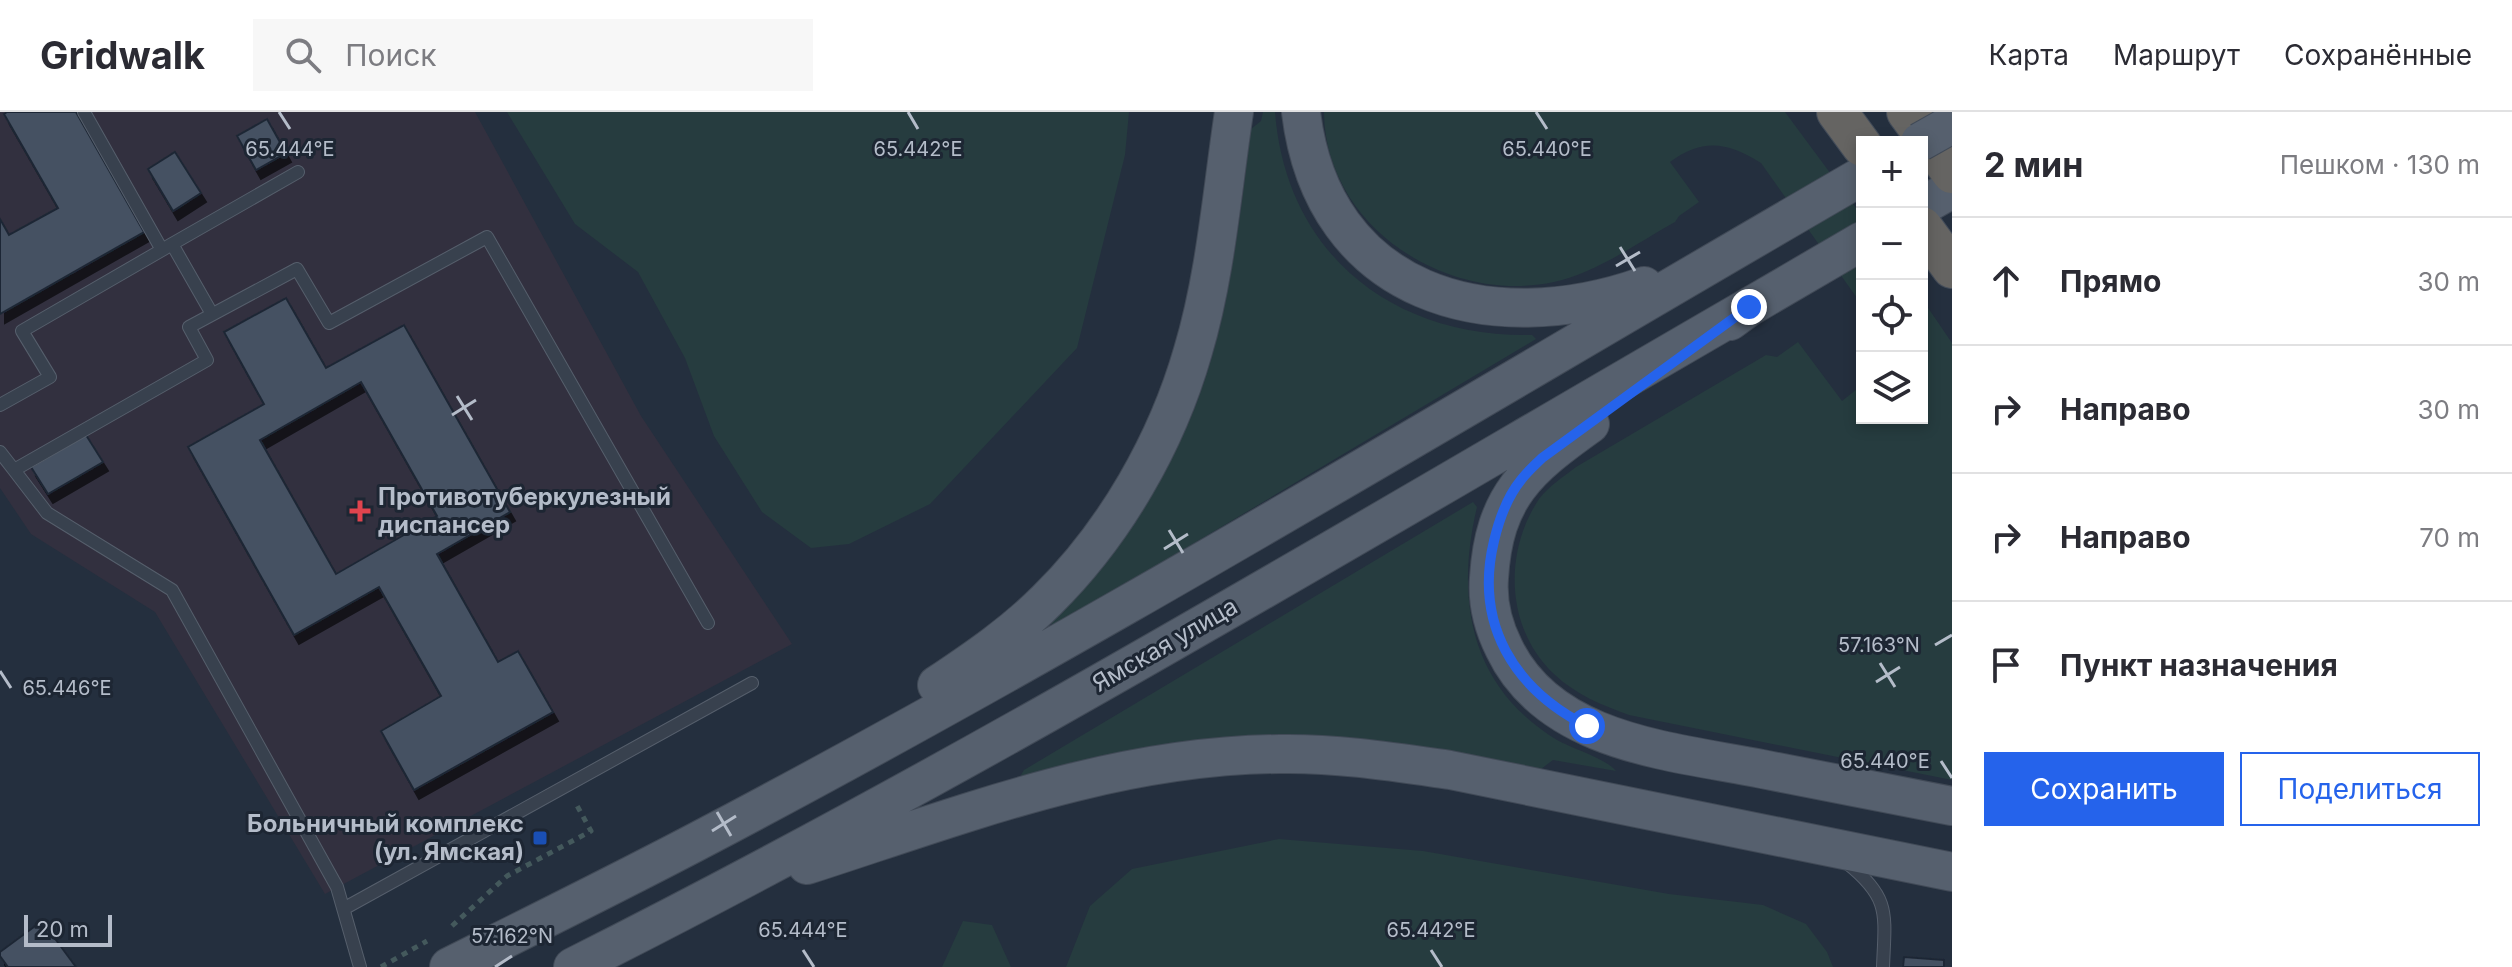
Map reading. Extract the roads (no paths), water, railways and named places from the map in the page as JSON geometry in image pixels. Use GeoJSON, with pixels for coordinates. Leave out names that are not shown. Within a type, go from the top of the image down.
{"type":"FeatureCollection","features":[{"type":"Feature","properties":{"kind":"highway"},"geometry":{"type":"LineString","coordinates":[[1837,112],[1856,138]]}},
{"type":"Feature","properties":{"kind":"highway"},"geometry":{"type":"LineString","coordinates":[[1907,112],[1952,173]]}},
{"type":"Feature","properties":{"kind":"highway"},"geometry":{"type":"LineString","coordinates":[[1928,235],[1952,268]]}},
{"type":"Feature","properties":{"kind":"main road"},"geometry":{"type":"LineString","coordinates":[[695,843],[985,653],[1047,600],[1103,535],[1152,454],[1194,350],[1209,282],[1234,112]]}},
{"type":"Feature","properties":{"kind":"main road"},"geometry":{"type":"LineString","coordinates":[[1301,112],[1310,160],[1336,218],[1383,267],[1430,294],[1492,308],[1547,309],[1612,297],[1718,259]]}},
{"type":"Feature","properties":{"kind":"main road"},"geometry":{"type":"LineString","coordinates":[[1928,138],[1952,124]]}},
{"type":"Feature","properties":{"kind":"main road"},"geometry":{"type":"LineString","coordinates":[[443,945],[695,843],[1175,577],[1856,179]]}},
{"type":"Feature","properties":{"kind":"main road"},"geometry":{"type":"LineString","coordinates":[[1928,203],[1952,189]]}},
{"type":"Feature","properties":{"kind":"main road"},"geometry":{"type":"LineString","coordinates":[[1856,245],[1749,307],[1542,458],[1521,480],[1507,503],[1490,556],[1491,613],[1498,635],[1524,680],[1545,701],[1569,717],[1613,737],[1952,806]]}},
{"type":"Feature","properties":{"kind":"main road","name":"Ямская улица"},"geometry":{"type":"LineString","coordinates":[[573,967],[717,894],[934,776],[1749,307]]}},
{"type":"Feature","properties":{"kind":"main road"},"geometry":{"type":"LineString","coordinates":[[717,894],[1038,790],[1121,771],[1193,760],[1280,754],[1367,758],[1450,770],[1952,872]]}},
{"type":"Feature","properties":{"kind":"lane"},"geometry":{"type":"LineString","coordinates":[[84,112],[212,314]]}},
{"type":"Feature","properties":{"kind":"lane"},"geometry":{"type":"LineString","coordinates":[[0,405],[50,377],[22,331],[298,172]]}},
{"type":"Feature","properties":{"kind":"lane"},"geometry":{"type":"LineString","coordinates":[[14,470],[207,360],[189,327],[297,269],[329,323],[487,237],[708,623]]}},
{"type":"Feature","properties":{"kind":"lane"},"geometry":{"type":"LineString","coordinates":[[0,452],[47,513],[172,590],[337,887],[360,967]]}},
{"type":"Feature","properties":{"kind":"lane"},"geometry":{"type":"LineString","coordinates":[[345,908],[752,683]]}},
{"type":"Feature","properties":{"kind":"lane"},"geometry":{"type":"LineString","coordinates":[[1829,848],[1863,875],[1878,892],[1885,913],[1883,967]]}},
{"type":"Feature","properties":{"kind":"place","name":"Противотуберкулезный диспансер"},"geometry":{"type":"Point","coordinates":[360,511]}},
{"type":"Feature","properties":{"kind":"place","name":"Больничный комплекс (ул. Ямская)"},"geometry":{"type":"Point","coordinates":[540,838]}}]}
